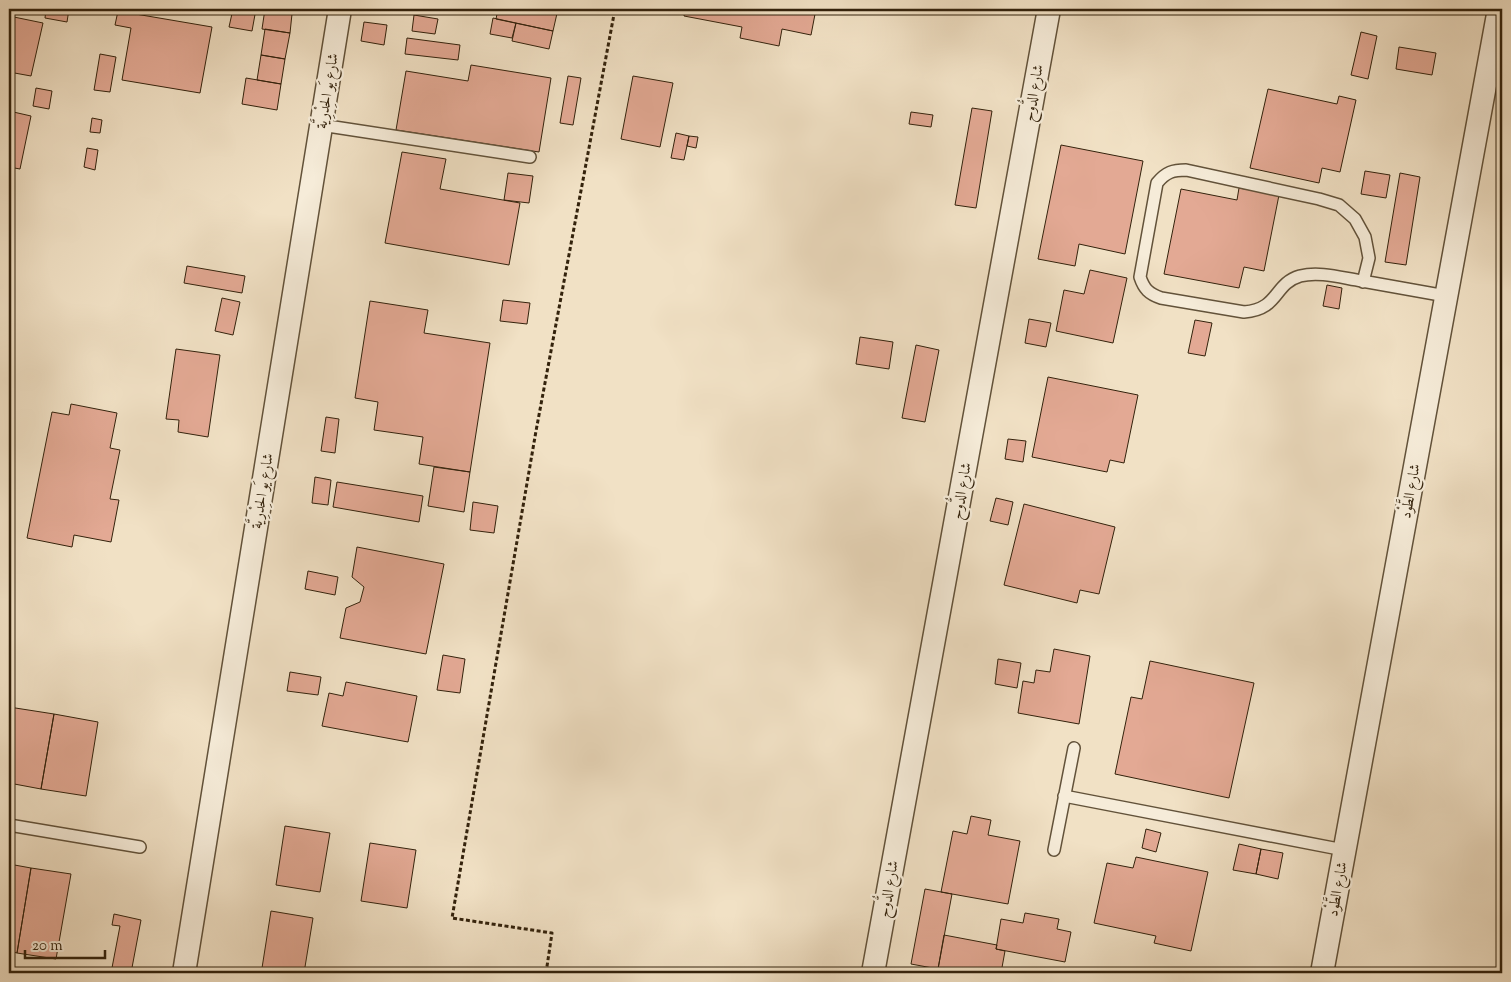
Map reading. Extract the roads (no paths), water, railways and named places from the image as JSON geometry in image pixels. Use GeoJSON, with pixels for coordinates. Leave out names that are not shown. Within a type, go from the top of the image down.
{"type":"FeatureCollection","features":[{"type":"Feature","properties":{"kind":"street","name":"شارع يَو الحِدْرِيَّة"},"geometry":{"type":"LineString","coordinates":[[184,973],[340,9]]}},
{"type":"Feature","properties":{"kind":"street","name":"شارع الدُّوح"},"geometry":{"type":"LineString","coordinates":[[873,973],[1049,9]]}},
{"type":"Feature","properties":{"kind":"street","name":"شارع الطَّوْد"},"geometry":{"type":"LineString","coordinates":[[1322,973],[1499,9]]}},
{"type":"Feature","properties":{"kind":"lane"},"geometry":{"type":"LineString","coordinates":[[321,125],[530,158]]}},
{"type":"Feature","properties":{"kind":"lane"},"geometry":{"type":"LineString","coordinates":[[1363,282],[1368,258],[1365,237],[1355,219],[1339,205],[1186,170],[1175,170],[1165,174],[1157,182],[1140,276],[1143,287],[1151,294],[1162,298],[1244,312],[1263,309],[1282,288],[1299,277],[1319,274],[1363,282],[1446,296]]}},
{"type":"Feature","properties":{"kind":"lane"},"geometry":{"type":"LineString","coordinates":[[1054,850],[1074,748]]}},
{"type":"Feature","properties":{"kind":"lane"},"geometry":{"type":"LineString","coordinates":[[1064,796],[1344,850]]}},
{"type":"Feature","properties":{"kind":"lane"},"geometry":{"type":"LineString","coordinates":[[9,825],[140,848]]}}]}
